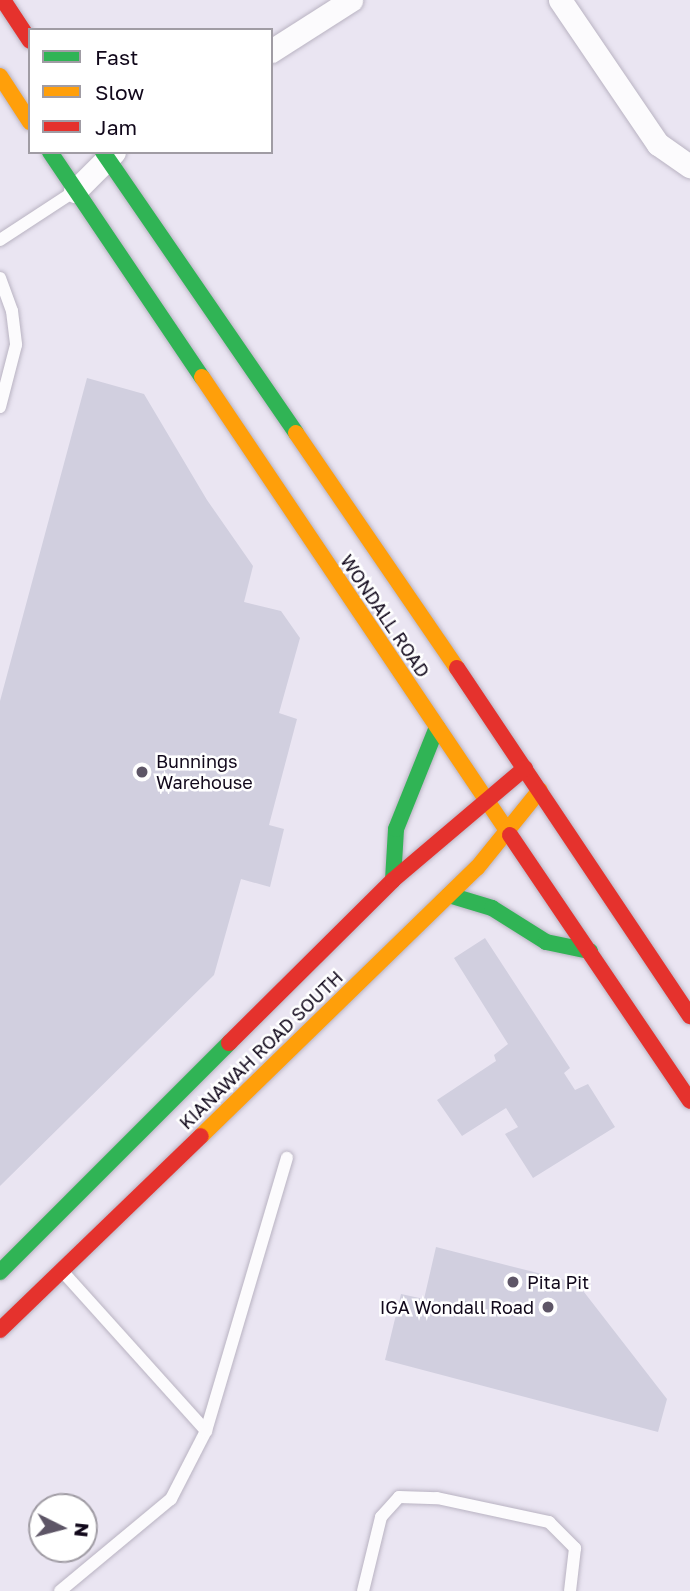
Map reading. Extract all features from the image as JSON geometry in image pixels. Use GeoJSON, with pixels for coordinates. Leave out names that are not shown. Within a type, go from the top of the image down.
{"type":"FeatureCollection","features":[{"type":"Feature","properties":{"kind":"main road"},"geometry":{"type":"LineString","coordinates":[[3,0],[28,38]]}},
{"type":"Feature","properties":{"kind":"main road"},"geometry":{"type":"LineString","coordinates":[[0,76],[28,119]]}},
{"type":"Feature","properties":{"kind":"main road","name":"WONDALL ROAD"},"geometry":{"type":"LineString","coordinates":[[51,154],[690,1101]]}},
{"type":"Feature","properties":{"kind":"main road","name":"WONDALL ROAD"},"geometry":{"type":"LineString","coordinates":[[108,154],[540,790],[690,1016]]}},
{"type":"Feature","properties":{"kind":"main road"},"geometry":{"type":"LineString","coordinates":[[393,880],[396,829],[437,727]]}},
{"type":"Feature","properties":{"kind":"main road","name":"KIANAWAH ROAD SOUTH"},"geometry":{"type":"LineString","coordinates":[[0,1272],[393,880],[485,799],[525,768]]}},
{"type":"Feature","properties":{"kind":"main road","name":"KIANAWAH ROAD SOUTH"},"geometry":{"type":"LineString","coordinates":[[0,1330],[449,895],[509,831],[540,790]]}},
{"type":"Feature","properties":{"kind":"main road"},"geometry":{"type":"LineString","coordinates":[[449,895],[492,908],[546,942],[590,951]]}},
{"type":"Feature","properties":{"kind":"street"},"geometry":{"type":"LineString","coordinates":[[273,50],[351,0]]}},
{"type":"Feature","properties":{"kind":"street"},"geometry":{"type":"LineString","coordinates":[[560,0],[659,144],[690,166]]}},
{"type":"Feature","properties":{"kind":"street"},"geometry":{"type":"LineString","coordinates":[[75,191],[108,154]]}},
{"type":"Feature","properties":{"kind":"lane"},"geometry":{"type":"LineString","coordinates":[[0,240],[75,191]]}},
{"type":"Feature","properties":{"kind":"lane"},"geometry":{"type":"LineString","coordinates":[[0,278],[14,318],[16,345],[0,407]]}},
{"type":"Feature","properties":{"kind":"lane"},"geometry":{"type":"LineString","coordinates":[[60,1591],[171,1499],[206,1432],[287,1158]]}},
{"type":"Feature","properties":{"kind":"lane"},"geometry":{"type":"LineString","coordinates":[[62,1272],[206,1432]]}},
{"type":"Feature","properties":{"kind":"lane"},"geometry":{"type":"LineString","coordinates":[[363,1591],[381,1517],[399,1497],[437,1497],[549,1522],[575,1548],[570,1591]]}},
{"type":"Feature","properties":{"kind":"building","name":"Bunnings Warehouse"},"geometry":{"type":"Polygon","coordinates":[[[87,378],[144,394],[207,500],[253,566],[244,602],[281,611],[300,638],[279,713],[297,719],[269,825],[284,829],[270,887],[241,879],[214,975],[0,1186],[0,701],[87,378]]]}},
{"type":"Feature","properties":{"kind":"building"},"geometry":{"type":"Polygon","coordinates":[[[485,938],[570,1068],[564,1073],[575,1090],[588,1084],[615,1127],[533,1178],[505,1134],[518,1127],[506,1108],[462,1136],[437,1100],[496,1061],[494,1055],[508,1044],[454,958],[485,938]]]}},
{"type":"Feature","properties":{"kind":"building"},"geometry":{"type":"Polygon","coordinates":[[[436,1247],[577,1283],[667,1399],[658,1432],[385,1360],[401,1294],[424,1299],[436,1247]]]}},
{"type":"Feature","properties":{"kind":"traffic: fast"},"geometry":{"type":"LineString","coordinates":[[51,154],[202,377]]}},
{"type":"Feature","properties":{"kind":"traffic: fast"},"geometry":{"type":"LineString","coordinates":[[104,154],[296,433]]}},
{"type":"Feature","properties":{"kind":"traffic: fast"},"geometry":{"type":"LineString","coordinates":[[393,880],[396,829],[437,727]]}},
{"type":"Feature","properties":{"kind":"traffic: fast"},"geometry":{"type":"LineString","coordinates":[[449,895],[492,908],[546,942],[590,951]]}},
{"type":"Feature","properties":{"kind":"traffic: fast"},"geometry":{"type":"LineString","coordinates":[[0,1272],[229,1043]]}},
{"type":"Feature","properties":{"kind":"traffic: slow"},"geometry":{"type":"LineString","coordinates":[[0,76],[28,119]]}},
{"type":"Feature","properties":{"kind":"traffic: slow"},"geometry":{"type":"LineString","coordinates":[[202,377],[510,835]]}},
{"type":"Feature","properties":{"kind":"traffic: slow"},"geometry":{"type":"LineString","coordinates":[[296,433],[457,668]]}},
{"type":"Feature","properties":{"kind":"traffic: slow"},"geometry":{"type":"LineString","coordinates":[[201,1136],[477,868],[540,790]]}},
{"type":"Feature","properties":{"kind":"traffic: jam"},"geometry":{"type":"LineString","coordinates":[[3,0],[28,38]]}},
{"type":"Feature","properties":{"kind":"traffic: jam"},"geometry":{"type":"LineString","coordinates":[[457,668],[690,1016]]}},
{"type":"Feature","properties":{"kind":"traffic: jam"},"geometry":{"type":"LineString","coordinates":[[229,1043],[393,880],[525,768]]}},
{"type":"Feature","properties":{"kind":"traffic: jam"},"geometry":{"type":"LineString","coordinates":[[510,835],[690,1101]]}},
{"type":"Feature","properties":{"kind":"traffic: jam"},"geometry":{"type":"LineString","coordinates":[[0,1330],[201,1136]]}},
{"type":"Feature","properties":{"kind":"place","name":"Bunnings Warehouse"},"geometry":{"type":"Point","coordinates":[142,772]}},
{"type":"Feature","properties":{"kind":"place","name":"Pita Pit"},"geometry":{"type":"Point","coordinates":[513,1282]}},
{"type":"Feature","properties":{"kind":"place","name":"IGA Wondall Road"},"geometry":{"type":"Point","coordinates":[548,1307]}}]}
